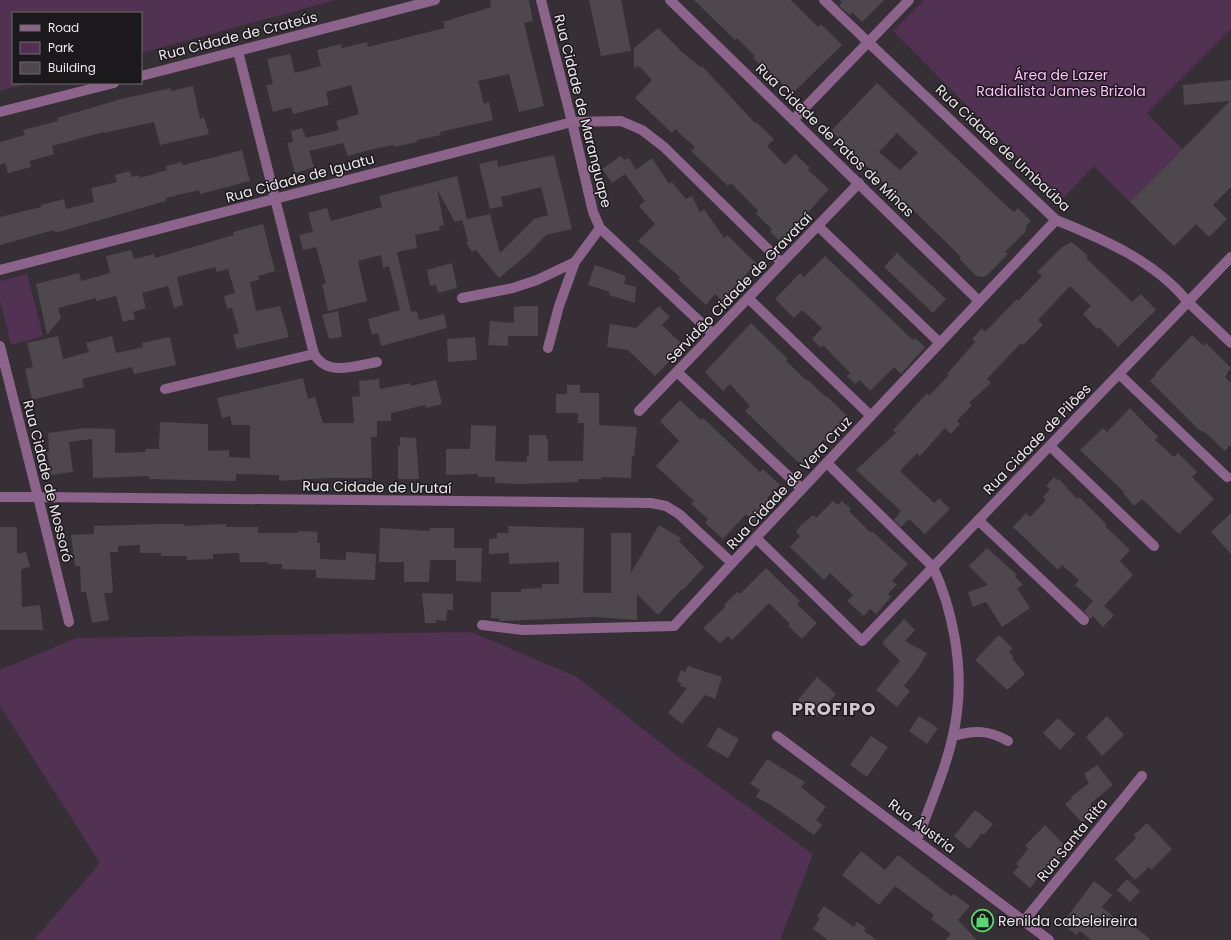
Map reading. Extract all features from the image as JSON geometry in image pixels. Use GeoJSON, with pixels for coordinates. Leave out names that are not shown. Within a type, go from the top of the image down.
{"type":"FeatureCollection","features":[{"type":"Feature","properties":{"kind":"street","name":"Rua Cidade de Crateús"},"geometry":{"type":"LineString","coordinates":[[142,76],[435,0]]}},
{"type":"Feature","properties":{"kind":"street","name":"Rua Cidade de Maranguape"},"geometry":{"type":"LineString","coordinates":[[541,0],[593,212],[600,228]]}},
{"type":"Feature","properties":{"kind":"street","name":"Rua Cidade de Patos de Minas"},"geometry":{"type":"LineString","coordinates":[[670,0],[979,301]]}},
{"type":"Feature","properties":{"kind":"street","name":"Rua Cidade de Umbaúba"},"geometry":{"type":"LineString","coordinates":[[824,0],[1056,220],[1093,235],[1156,271],[1178,289],[1188,302],[1231,343]]}},
{"type":"Feature","properties":{"kind":"street"},"geometry":{"type":"LineString","coordinates":[[794,120],[909,0]]}},
{"type":"Feature","properties":{"kind":"street"},"geometry":{"type":"LineString","coordinates":[[238,51],[314,354],[325,366],[335,368],[377,362]]}},
{"type":"Feature","properties":{"kind":"street"},"geometry":{"type":"LineString","coordinates":[[0,112],[110,84]]}},
{"type":"Feature","properties":{"kind":"street","name":"Rua Cidade de Iguatu"},"geometry":{"type":"LineString","coordinates":[[0,270],[572,122],[608,120],[632,124],[653,138],[782,263]]}},
{"type":"Feature","properties":{"kind":"street","name":"Servidão Cidade de Gravataí"},"geometry":{"type":"LineString","coordinates":[[639,411],[858,183]]}},
{"type":"Feature","properties":{"kind":"street","name":"Rua Cidade de Vera Cruz"},"geometry":{"type":"LineString","coordinates":[[482,625],[523,630],[674,626],[1056,220]]}},
{"type":"Feature","properties":{"kind":"street"},"geometry":{"type":"LineString","coordinates":[[818,226],[940,343]]}},
{"type":"Feature","properties":{"kind":"street"},"geometry":{"type":"LineString","coordinates":[[548,348],[559,306],[575,262],[600,228],[713,334]]}},
{"type":"Feature","properties":{"kind":"street","name":"Rua Cidade de Pilões"},"geometry":{"type":"LineString","coordinates":[[756,538],[862,641],[1231,257]]}},
{"type":"Feature","properties":{"kind":"street"},"geometry":{"type":"LineString","coordinates":[[462,298],[513,288],[537,280],[575,262]]}},
{"type":"Feature","properties":{"kind":"street"},"geometry":{"type":"LineString","coordinates":[[748,298],[871,416]]}},
{"type":"Feature","properties":{"kind":"street","name":"Rua Cidade de Mossoró"},"geometry":{"type":"LineString","coordinates":[[0,346],[69,622]]}},
{"type":"Feature","properties":{"kind":"street"},"geometry":{"type":"LineString","coordinates":[[165,389],[314,354]]}},
{"type":"Feature","properties":{"kind":"street"},"geometry":{"type":"LineString","coordinates":[[677,372],[802,489]]}},
{"type":"Feature","properties":{"kind":"street"},"geometry":{"type":"LineString","coordinates":[[1119,374],[1226,477]]}},
{"type":"Feature","properties":{"kind":"street"},"geometry":{"type":"LineString","coordinates":[[1050,446],[1154,546]]}},
{"type":"Feature","properties":{"kind":"street"},"geometry":{"type":"LineString","coordinates":[[827,463],[933,567],[943,589],[951,618],[956,649],[958,684],[957,712],[953,736],[917,840]]}},
{"type":"Feature","properties":{"kind":"street","name":"Rua Cidade de Urutaí"},"geometry":{"type":"LineString","coordinates":[[0,497],[651,503],[666,506],[679,514],[732,563]]}},
{"type":"Feature","properties":{"kind":"street"},"geometry":{"type":"LineString","coordinates":[[978,520],[1084,620]]}},
{"type":"Feature","properties":{"kind":"street"},"geometry":{"type":"LineString","coordinates":[[953,736],[967,732],[981,731],[996,734],[1008,741]]}},
{"type":"Feature","properties":{"kind":"street","name":"Rua Áustria"},"geometry":{"type":"LineString","coordinates":[[777,736],[1049,940]]}},
{"type":"Feature","properties":{"kind":"street","name":"Rua Santa Rita"},"geometry":{"type":"LineString","coordinates":[[1024,921],[1142,776]]}},
{"type":"Feature","properties":{"kind":"green space"},"geometry":{"type":"Polygon","coordinates":[[[0,0],[336,0],[142,53],[142,12],[12,12],[12,84],[26,84],[0,91],[0,0]]]}},
{"type":"Feature","properties":{"kind":"green space","name":"Área de Lazer Radialista James Brizola"},"geometry":{"type":"Polygon","coordinates":[[[924,0],[1231,0],[1231,29],[1147,113],[1182,149],[1130,202],[1094,166],[1061,200],[893,31],[924,0]]]}},
{"type":"Feature","properties":{"kind":"green space"},"geometry":{"type":"Polygon","coordinates":[[[27,274],[43,336],[11,345],[0,300],[0,281],[27,274]]]}},
{"type":"Feature","properties":{"kind":"green space"},"geometry":{"type":"Polygon","coordinates":[[[471,632],[577,677],[676,755],[813,854],[780,940],[34,940],[100,863],[0,706],[0,670],[76,638],[471,632]]]}},
{"type":"Feature","properties":{"kind":"building"},"geometry":{"type":"Polygon","coordinates":[[[490,0],[529,0],[533,21],[524,23],[544,106],[519,112],[509,74],[478,81],[484,104],[489,102],[493,120],[440,132],[441,135],[417,140],[417,142],[394,147],[393,145],[348,156],[343,143],[309,151],[314,167],[295,173],[287,143],[293,142],[291,131],[302,128],[306,138],[339,130],[336,121],[359,114],[351,85],[326,92],[329,105],[293,114],[291,107],[273,112],[266,85],[273,84],[267,59],[290,54],[295,73],[321,66],[317,50],[341,44],[342,48],[367,42],[368,47],[445,28],[443,22],[491,7],[490,0]]]}},
{"type":"Feature","properties":{"kind":"building"},"geometry":{"type":"Polygon","coordinates":[[[589,0],[621,0],[631,51],[601,56],[589,0]]]}},
{"type":"Feature","properties":{"kind":"building"},"geometry":{"type":"Polygon","coordinates":[[[694,0],[791,0],[818,27],[821,24],[842,45],[793,93],[753,58],[755,56],[737,38],[735,40],[694,0]]]}},
{"type":"Feature","properties":{"kind":"building"},"geometry":{"type":"Polygon","coordinates":[[[840,0],[884,0],[862,22],[852,12],[850,15],[839,6],[842,3],[840,0]]]}},
{"type":"Feature","properties":{"kind":"building"},"geometry":{"type":"Polygon","coordinates":[[[658,28],[680,50],[700,67],[702,66],[755,123],[756,122],[774,139],[767,146],[785,165],[795,154],[810,168],[808,170],[829,189],[781,242],[770,232],[772,229],[756,214],[758,211],[731,183],[728,186],[691,151],[695,147],[675,129],[672,133],[635,98],[652,80],[639,66],[634,68],[634,48],[658,28]]]}},
{"type":"Feature","properties":{"kind":"building"},"geometry":{"type":"Polygon","coordinates":[[[1231,80],[1231,187],[1213,205],[1227,219],[1209,237],[1196,224],[1174,246],[1130,202],[1230,101],[1184,105],[1183,85],[1231,80]]]}},
{"type":"Feature","properties":{"kind":"building"},"geometry":{"type":"Polygon","coordinates":[[[877,83],[1009,208],[1014,212],[1018,208],[1031,221],[1026,226],[1026,231],[1005,252],[1008,254],[985,277],[976,276],[959,258],[961,257],[904,201],[900,205],[887,192],[890,189],[831,131],[877,83]],[[897,133],[879,152],[900,170],[918,153],[897,133]]]}},
{"type":"Feature","properties":{"kind":"building"},"geometry":{"type":"Polygon","coordinates":[[[193,86],[200,119],[204,117],[209,134],[160,145],[154,122],[104,132],[52,146],[54,154],[30,161],[31,167],[8,173],[5,163],[0,165],[0,142],[25,135],[23,130],[58,121],[57,118],[121,99],[171,88],[171,91],[193,86]]]}},
{"type":"Feature","properties":{"kind":"building"},"geometry":{"type":"Polygon","coordinates":[[[242,150],[250,181],[200,194],[199,190],[166,198],[166,201],[55,233],[54,230],[0,245],[0,217],[41,207],[41,205],[64,199],[66,209],[94,202],[91,188],[117,182],[115,175],[130,171],[132,177],[139,175],[140,178],[167,170],[166,166],[182,162],[183,165],[242,150]]]}},
{"type":"Feature","properties":{"kind":"building"},"geometry":{"type":"Polygon","coordinates":[[[554,155],[572,229],[546,235],[530,252],[499,278],[476,250],[472,252],[466,242],[468,241],[462,220],[455,222],[437,189],[444,225],[439,226],[440,230],[415,235],[417,248],[397,252],[411,312],[417,311],[419,320],[444,314],[447,328],[381,346],[378,333],[372,335],[368,319],[400,310],[389,266],[383,268],[381,255],[358,261],[367,301],[328,311],[322,284],[326,283],[316,247],[303,250],[299,235],[313,232],[308,213],[327,208],[331,221],[382,207],[379,196],[457,176],[467,219],[463,220],[490,214],[500,253],[534,219],[548,215],[541,187],[501,197],[503,206],[490,209],[479,164],[497,160],[498,167],[554,155]]]}},
{"type":"Feature","properties":{"kind":"building"},"geometry":{"type":"Polygon","coordinates":[[[621,156],[624,160],[629,158],[636,170],[652,158],[669,184],[672,182],[686,199],[692,196],[700,212],[704,209],[724,238],[727,235],[756,263],[735,287],[737,289],[724,303],[715,294],[706,305],[678,279],[680,277],[638,241],[655,224],[639,206],[645,201],[625,174],[612,183],[602,169],[621,156]]]}},
{"type":"Feature","properties":{"kind":"building"},"geometry":{"type":"Polygon","coordinates":[[[263,224],[275,271],[258,276],[259,280],[250,282],[256,311],[280,306],[289,337],[237,349],[233,335],[239,333],[232,308],[227,309],[224,296],[235,293],[228,269],[217,272],[215,267],[177,277],[183,305],[174,308],[168,286],[142,293],[146,308],[133,312],[135,319],[123,322],[116,296],[96,301],[96,298],[58,308],[61,318],[47,335],[36,284],[79,273],[81,281],[110,273],[106,256],[131,250],[134,259],[154,254],[155,258],[234,235],[233,232],[263,224]]]}},
{"type":"Feature","properties":{"kind":"building"},"geometry":{"type":"Polygon","coordinates":[[[1072,242],[1088,256],[1086,258],[1132,302],[1141,294],[1156,310],[1118,347],[1099,327],[1097,329],[1083,314],[1091,306],[1070,286],[1038,320],[1043,325],[1023,345],[1021,343],[987,379],[991,383],[969,403],[972,405],[957,421],[960,424],[951,434],[945,428],[920,456],[917,453],[900,471],[934,503],[939,498],[950,509],[925,534],[909,519],[901,527],[894,520],[901,511],[856,470],[896,433],[893,430],[927,393],[929,396],[949,375],[947,374],[975,342],[972,339],[982,328],[985,332],[1017,299],[1018,301],[1042,276],[1037,272],[1062,247],[1072,242]]]}},
{"type":"Feature","properties":{"kind":"building"},"geometry":{"type":"Polygon","coordinates":[[[897,253],[946,299],[933,313],[884,267],[897,253]]]}},
{"type":"Feature","properties":{"kind":"building"},"geometry":{"type":"Polygon","coordinates":[[[825,256],[913,340],[915,338],[925,347],[901,374],[894,367],[870,391],[860,380],[855,384],[847,376],[850,373],[823,345],[821,348],[812,339],[822,328],[802,310],[794,318],[775,299],[800,273],[804,277],[825,256]]]}},
{"type":"Feature","properties":{"kind":"building"},"geometry":{"type":"Polygon","coordinates":[[[452,263],[457,288],[438,293],[436,285],[430,286],[427,270],[452,263]]]}},
{"type":"Feature","properties":{"kind":"building"},"geometry":{"type":"Polygon","coordinates":[[[595,265],[626,276],[624,284],[636,287],[635,303],[609,295],[610,292],[588,285],[595,265]]]}},
{"type":"Feature","properties":{"kind":"building"},"geometry":{"type":"Polygon","coordinates":[[[538,306],[538,336],[508,336],[508,346],[488,345],[490,321],[514,323],[514,307],[538,306]]]}},
{"type":"Feature","properties":{"kind":"building"},"geometry":{"type":"Polygon","coordinates":[[[659,306],[670,317],[662,325],[684,346],[655,376],[628,350],[607,347],[610,324],[636,328],[659,306]]]}},
{"type":"Feature","properties":{"kind":"building"},"geometry":{"type":"Polygon","coordinates":[[[338,311],[342,337],[329,339],[322,315],[338,311]]]}},
{"type":"Feature","properties":{"kind":"building"},"geometry":{"type":"Polygon","coordinates":[[[751,323],[788,359],[786,361],[827,398],[828,397],[849,418],[826,442],[823,440],[801,465],[745,411],[750,406],[730,384],[723,391],[705,372],[751,323]]]}},
{"type":"Feature","properties":{"kind":"building"},"geometry":{"type":"Polygon","coordinates":[[[1192,335],[1204,346],[1206,343],[1231,368],[1225,377],[1231,383],[1231,444],[1225,451],[1206,433],[1199,430],[1150,381],[1192,335]]]}},
{"type":"Feature","properties":{"kind":"building"},"geometry":{"type":"Polygon","coordinates":[[[58,336],[63,359],[89,352],[86,343],[112,336],[116,353],[143,347],[142,343],[170,337],[176,365],[134,374],[132,367],[82,379],[84,387],[32,400],[25,369],[33,367],[27,343],[58,336]]]}},
{"type":"Feature","properties":{"kind":"building"},"geometry":{"type":"Polygon","coordinates":[[[475,337],[477,360],[448,362],[447,339],[475,337]]]}},
{"type":"Feature","properties":{"kind":"building"},"geometry":{"type":"Polygon","coordinates":[[[303,378],[308,399],[315,397],[323,423],[354,423],[352,397],[360,396],[359,381],[379,379],[380,389],[410,383],[411,386],[436,380],[442,404],[426,408],[425,405],[391,413],[391,421],[377,421],[377,437],[371,437],[372,478],[326,478],[279,481],[279,475],[236,474],[236,481],[149,479],[149,476],[93,478],[92,439],[69,442],[73,472],[51,475],[47,452],[49,452],[48,433],[85,428],[115,429],[115,453],[145,452],[146,449],[159,449],[160,422],[208,424],[208,451],[229,450],[229,457],[250,458],[250,425],[232,425],[230,416],[222,418],[217,398],[303,378]]]}},
{"type":"Feature","properties":{"kind":"building"},"geometry":{"type":"Polygon","coordinates":[[[567,385],[580,385],[580,393],[599,393],[599,425],[637,427],[634,457],[632,456],[631,478],[601,477],[601,479],[578,479],[578,482],[520,484],[495,483],[495,477],[478,477],[478,474],[446,475],[446,449],[470,449],[471,425],[496,426],[495,461],[527,461],[527,455],[529,455],[529,435],[546,435],[546,439],[548,439],[548,461],[583,461],[584,423],[578,423],[578,413],[556,413],[556,394],[567,394],[567,385]]]}},
{"type":"Feature","properties":{"kind":"building"},"geometry":{"type":"Polygon","coordinates":[[[680,400],[701,420],[703,418],[760,472],[763,469],[780,485],[767,498],[772,503],[754,522],[746,514],[723,539],[705,523],[708,519],[691,504],[694,501],[656,466],[679,441],[660,421],[680,400]]]}},
{"type":"Feature","properties":{"kind":"building"},"geometry":{"type":"Polygon","coordinates":[[[1130,408],[1158,437],[1155,440],[1174,457],[1178,453],[1197,472],[1192,477],[1214,499],[1179,534],[1142,499],[1134,506],[1123,493],[1124,492],[1080,450],[1103,428],[1107,432],[1130,408]]]}},
{"type":"Feature","properties":{"kind":"building"},"geometry":{"type":"Polygon","coordinates":[[[400,437],[416,438],[419,479],[398,479],[398,446],[400,446],[400,437]]]}},
{"type":"Feature","properties":{"kind":"building"},"geometry":{"type":"Polygon","coordinates":[[[1054,477],[1057,480],[1059,479],[1077,499],[1079,497],[1107,525],[1105,526],[1130,550],[1120,561],[1133,575],[1104,606],[1114,615],[1103,627],[1093,616],[1090,619],[1084,611],[1093,601],[1075,585],[1079,580],[1062,565],[1058,570],[1013,527],[1026,513],[1030,517],[1046,500],[1043,497],[1050,489],[1046,486],[1054,477]]]}},
{"type":"Feature","properties":{"kind":"building"},"geometry":{"type":"Polygon","coordinates":[[[833,501],[838,505],[842,501],[851,509],[849,511],[871,533],[873,532],[908,564],[892,581],[897,584],[888,594],[891,597],[876,614],[870,609],[864,616],[847,601],[853,595],[830,573],[824,580],[790,547],[800,536],[796,532],[800,526],[813,515],[816,518],[833,501]]]}},
{"type":"Feature","properties":{"kind":"building"},"geometry":{"type":"Polygon","coordinates":[[[1231,513],[1231,554],[1211,532],[1231,513]]]}},
{"type":"Feature","properties":{"kind":"building"},"geometry":{"type":"Polygon","coordinates":[[[184,524],[184,526],[226,524],[226,527],[258,527],[258,533],[298,533],[298,531],[318,532],[317,543],[320,543],[320,559],[346,560],[346,552],[376,554],[375,580],[316,578],[316,570],[282,569],[282,564],[268,564],[268,562],[240,562],[239,553],[213,554],[213,559],[187,560],[187,556],[161,556],[161,553],[140,553],[140,545],[118,546],[118,552],[110,552],[113,593],[104,593],[109,620],[92,623],[86,592],[81,592],[80,566],[75,566],[71,535],[94,534],[94,526],[184,524]]]}},
{"type":"Feature","properties":{"kind":"building"},"geometry":{"type":"Polygon","coordinates":[[[659,525],[681,538],[679,541],[704,567],[658,615],[637,594],[637,620],[595,617],[500,621],[498,618],[491,618],[491,592],[521,592],[521,589],[542,588],[542,584],[559,584],[559,562],[509,564],[509,553],[489,554],[489,539],[497,538],[497,533],[509,533],[508,526],[584,528],[583,593],[611,593],[611,533],[631,533],[631,573],[659,525]]]}},
{"type":"Feature","properties":{"kind":"building"},"geometry":{"type":"Polygon","coordinates":[[[0,527],[17,527],[17,554],[26,552],[30,567],[21,569],[22,607],[40,605],[43,630],[0,630],[0,527]]]}},
{"type":"Feature","properties":{"kind":"building"},"geometry":{"type":"Polygon","coordinates":[[[380,528],[430,531],[430,528],[454,528],[454,548],[482,548],[481,582],[456,581],[456,560],[430,560],[429,582],[404,582],[404,562],[379,562],[380,528]]]}},
{"type":"Feature","properties":{"kind":"building"},"geometry":{"type":"Polygon","coordinates":[[[987,548],[1016,574],[1015,576],[1023,585],[1017,588],[1030,608],[1002,627],[986,602],[973,607],[968,592],[988,585],[969,566],[987,548]]]}},
{"type":"Feature","properties":{"kind":"building"},"geometry":{"type":"Polygon","coordinates":[[[766,568],[800,601],[797,604],[817,623],[802,639],[788,626],[790,624],[769,603],[732,640],[728,636],[720,643],[703,628],[726,606],[724,605],[737,592],[740,594],[766,568]]]}},
{"type":"Feature","properties":{"kind":"building"},"geometry":{"type":"Polygon","coordinates":[[[422,593],[453,594],[453,610],[447,610],[446,621],[436,620],[436,623],[425,623],[422,593]]]}},
{"type":"Feature","properties":{"kind":"building"},"geometry":{"type":"Polygon","coordinates":[[[904,619],[915,630],[905,641],[927,653],[919,667],[904,686],[910,691],[897,707],[876,690],[900,661],[882,643],[904,619]]]}},
{"type":"Feature","properties":{"kind":"building"},"geometry":{"type":"Polygon","coordinates":[[[999,635],[1013,649],[1009,652],[1025,674],[1007,690],[975,660],[999,635]]]}},
{"type":"Feature","properties":{"kind":"building"},"geometry":{"type":"Polygon","coordinates":[[[688,666],[722,677],[715,699],[705,695],[682,724],[668,713],[687,688],[680,686],[681,683],[677,681],[681,670],[685,672],[688,666]]]}},
{"type":"Feature","properties":{"kind":"building"},"geometry":{"type":"Polygon","coordinates":[[[817,677],[836,694],[816,717],[798,700],[817,677]]]}},
{"type":"Feature","properties":{"kind":"building"},"geometry":{"type":"Polygon","coordinates":[[[919,716],[938,728],[927,744],[909,731],[919,716]]]}},
{"type":"Feature","properties":{"kind":"building"},"geometry":{"type":"Polygon","coordinates":[[[1107,716],[1124,735],[1102,756],[1086,737],[1107,716]]]}},
{"type":"Feature","properties":{"kind":"building"},"geometry":{"type":"Polygon","coordinates":[[[1058,718],[1075,734],[1060,750],[1043,733],[1058,718]]]}},
{"type":"Feature","properties":{"kind":"building"},"geometry":{"type":"Polygon","coordinates":[[[718,727],[739,739],[728,758],[707,746],[718,727]]]}},
{"type":"Feature","properties":{"kind":"building"},"geometry":{"type":"Polygon","coordinates":[[[871,736],[888,747],[867,777],[850,765],[871,736]]]}},
{"type":"Feature","properties":{"kind":"building"},"geometry":{"type":"Polygon","coordinates":[[[767,759],[805,782],[801,787],[826,807],[816,820],[822,825],[814,835],[771,805],[756,797],[760,790],[750,784],[767,759]]]}},
{"type":"Feature","properties":{"kind":"building"},"geometry":{"type":"Polygon","coordinates":[[[1097,765],[1113,785],[1090,804],[1096,811],[1082,823],[1065,804],[1072,798],[1071,797],[1089,783],[1084,774],[1097,765]]]}},
{"type":"Feature","properties":{"kind":"building"},"geometry":{"type":"Polygon","coordinates":[[[975,810],[993,824],[984,835],[982,833],[969,849],[954,836],[975,810]]]}},
{"type":"Feature","properties":{"kind":"building"},"geometry":{"type":"Polygon","coordinates":[[[1147,823],[1172,849],[1151,870],[1149,867],[1135,880],[1115,859],[1136,838],[1134,835],[1147,823]]]}},
{"type":"Feature","properties":{"kind":"building"},"geometry":{"type":"Polygon","coordinates":[[[1045,825],[1069,850],[1048,870],[1046,868],[1030,888],[1013,873],[1019,866],[1016,864],[1028,849],[1025,846],[1045,825]]]}},
{"type":"Feature","properties":{"kind":"building"},"geometry":{"type":"Polygon","coordinates":[[[861,851],[885,870],[898,855],[951,896],[954,894],[970,906],[958,920],[977,940],[945,940],[951,934],[931,919],[934,915],[895,886],[879,905],[842,875],[861,851]]]}},
{"type":"Feature","properties":{"kind":"building"},"geometry":{"type":"Polygon","coordinates":[[[1127,879],[1140,891],[1130,902],[1117,890],[1127,879]]]}},
{"type":"Feature","properties":{"kind":"building"},"geometry":{"type":"Polygon","coordinates":[[[1094,881],[1112,895],[1102,907],[1123,925],[1127,920],[1151,940],[1091,940],[1080,931],[1077,935],[1062,924],[1094,881]]]}},
{"type":"Feature","properties":{"kind":"building"},"geometry":{"type":"Polygon","coordinates":[[[824,906],[854,927],[857,922],[866,928],[864,931],[877,940],[828,940],[813,929],[820,918],[817,916],[824,906]]]}},
{"type":"Feature","properties":{"kind":"place","name":"Renilda cabeleireira"},"geometry":{"type":"Point","coordinates":[983,921]}},
{"type":"Feature","properties":{"kind":"district","name":"PROFIPO"},"geometry":{"type":"Point","coordinates":[834,708]}}]}
